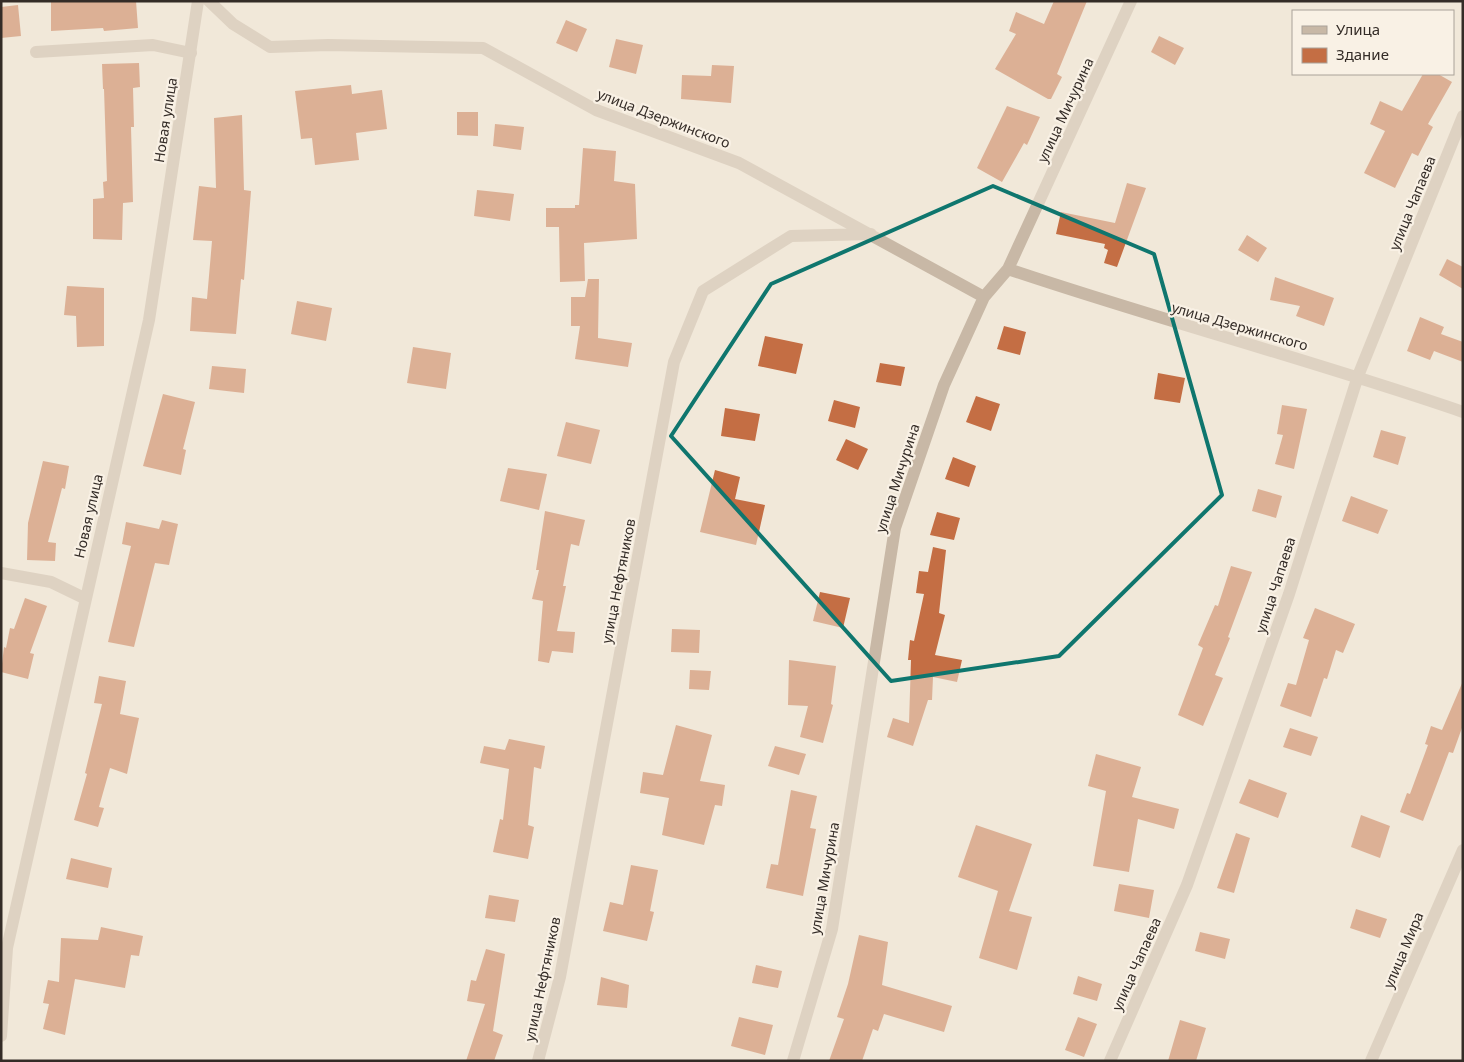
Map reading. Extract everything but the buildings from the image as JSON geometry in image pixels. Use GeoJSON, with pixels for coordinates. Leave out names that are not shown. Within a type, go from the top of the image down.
{"type":"FeatureCollection","features":[{"type":"Feature","properties":{"kind":"street","name":"Новая улица"},"geometry":{"type":"LineString","coordinates":[[1,1036],[7,948],[84,598],[149,320],[198,1]]}},
{"type":"Feature","properties":{"kind":"street","name":"улица Дзержинского"},"geometry":{"type":"LineString","coordinates":[[209,1],[233,24],[270,47],[328,45],[484,48],[596,110],[739,163],[984,297]]}},
{"type":"Feature","properties":{"kind":"street","name":"улица Мичурина"},"geometry":{"type":"LineString","coordinates":[[793,1061],[832,929],[895,528],[944,385],[984,297],[1008,269],[1131,1]]}},
{"type":"Feature","properties":{"kind":"street"},"geometry":{"type":"LineString","coordinates":[[36,52],[153,44],[190,53]]}},
{"type":"Feature","properties":{"kind":"street","name":"улица Чапаева"},"geometry":{"type":"LineString","coordinates":[[1110,1061],[1187,885],[1289,594],[1358,376],[1463,116]]}},
{"type":"Feature","properties":{"kind":"street","name":"улица Нефтяников"},"geometry":{"type":"LineString","coordinates":[[538,1061],[560,977],[674,362],[703,291],[791,236],[871,234]]}},
{"type":"Feature","properties":{"kind":"street","name":"улица Дзержинского"},"geometry":{"type":"LineString","coordinates":[[1008,269],[1108,303],[1358,376],[1463,412]]}},
{"type":"Feature","properties":{"kind":"street"},"geometry":{"type":"LineString","coordinates":[[1,573],[51,582],[84,598]]}},
{"type":"Feature","properties":{"kind":"street","name":"улица Мира"},"geometry":{"type":"LineString","coordinates":[[1372,1061],[1463,850]]}},
{"type":"Feature","properties":{"kind":"highlighted area"},"geometry":{"type":"Polygon","coordinates":[[[993,186],[1154,254],[1222,495],[1059,656],[891,681],[671,436],[771,284],[993,186]]]}}]}
